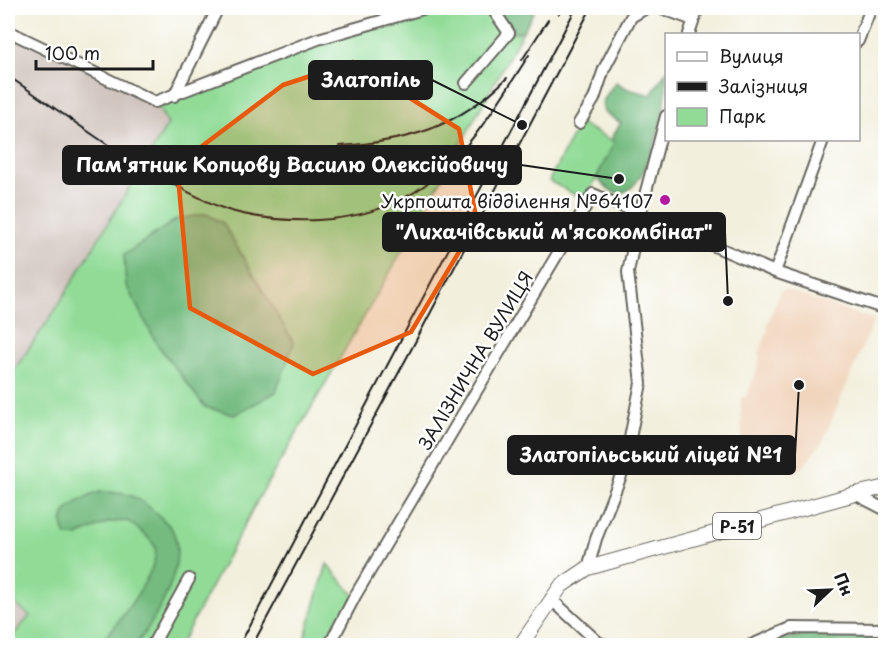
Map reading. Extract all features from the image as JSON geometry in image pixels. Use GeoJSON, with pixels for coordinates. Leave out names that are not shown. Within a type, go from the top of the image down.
{"type":"FeatureCollection","features":[{"type":"Feature","properties":{"kind":"main road","name":"Р-51"},"geometry":{"type":"LineString","coordinates":[[520,645],[561,586],[588,567],[885,487]]}},
{"type":"Feature","properties":{"kind":"street"},"geometry":{"type":"LineString","coordinates":[[174,96],[218,8]]}},
{"type":"Feature","properties":{"kind":"street"},"geometry":{"type":"LineString","coordinates":[[8,31],[154,102],[318,39],[426,8]]}},
{"type":"Feature","properties":{"kind":"street"},"geometry":{"type":"LineString","coordinates":[[466,83],[509,33],[492,8]]}},
{"type":"Feature","properties":{"kind":"street"},"geometry":{"type":"LineString","coordinates":[[579,123],[594,99],[604,69],[631,17],[646,8]]}},
{"type":"Feature","properties":{"kind":"street"},"geometry":{"type":"LineString","coordinates":[[661,8],[693,20]]}},
{"type":"Feature","properties":{"kind":"street"},"geometry":{"type":"LineString","coordinates":[[689,33],[698,8]]}},
{"type":"Feature","properties":{"kind":"street"},"geometry":{"type":"LineString","coordinates":[[860,36],[871,8]]}},
{"type":"Feature","properties":{"kind":"street"},"geometry":{"type":"LineString","coordinates":[[588,567],[596,539],[624,468],[641,383],[628,272],[640,214],[665,120]]}},
{"type":"Feature","properties":{"kind":"street"},"geometry":{"type":"LineString","coordinates":[[775,272],[823,141]]}},
{"type":"Feature","properties":{"kind":"street","name":"ЗАЛІЗНИЧНА ВУЛИЦЯ"},"geometry":{"type":"LineString","coordinates":[[329,645],[355,596],[593,194],[640,214]]}},
{"type":"Feature","properties":{"kind":"street"},"geometry":{"type":"LineString","coordinates":[[640,214],[775,272],[885,309]]}},
{"type":"Feature","properties":{"kind":"street"},"geometry":{"type":"LineString","coordinates":[[855,494],[885,510]]}},
{"type":"Feature","properties":{"kind":"street"},"geometry":{"type":"LineString","coordinates":[[152,645],[189,579]]}},
{"type":"Feature","properties":{"kind":"street"},"geometry":{"type":"LineString","coordinates":[[551,599],[600,644],[613,645]]}},
{"type":"Feature","properties":{"kind":"street"},"geometry":{"type":"LineString","coordinates":[[750,645],[791,628],[885,628]]}},
{"type":"Feature","properties":{"kind":"highlighted area"},"geometry":{"type":"Polygon","coordinates":[[[353,62],[459,129],[477,222],[411,332],[313,374],[190,308],[177,165],[283,85],[353,62]]]}},
{"type":"Feature","properties":{"kind":"shaded area"},"geometry":{"type":"Polygon","coordinates":[[[8,31],[155,102],[168,124],[56,309],[8,379],[8,31]]]}},
{"type":"Feature","properties":{"kind":"shaded area"},"geometry":{"type":"Polygon","coordinates":[[[784,289],[874,320],[822,443],[801,469],[793,473],[777,452],[762,447],[750,450],[742,442],[741,397],[746,397],[756,373],[759,354],[768,330],[767,325],[780,292],[784,289]]]}},
{"type":"Feature","properties":{"kind":"shaded area"},"geometry":{"type":"Polygon","coordinates":[[[8,598],[30,616],[8,641],[8,598]]]}},
{"type":"Feature","properties":{"kind":"green space"},"geometry":{"type":"Polygon","coordinates":[[[426,8],[492,8],[509,33],[523,31],[392,269],[261,494],[180,645],[8,646],[8,641],[30,616],[8,598],[8,379],[56,309],[168,124],[155,102],[318,39],[426,8]]]}},
{"type":"Feature","properties":{"kind":"green space"},"geometry":{"type":"Polygon","coordinates":[[[492,8],[536,8],[523,31],[509,33],[492,8]]]}},
{"type":"Feature","properties":{"kind":"green space"},"geometry":{"type":"Polygon","coordinates":[[[665,73],[664,108],[645,167],[636,183],[624,192],[611,191],[597,177],[614,143],[612,137],[621,123],[604,112],[602,103],[616,82],[628,89],[651,95],[665,73]]]}},
{"type":"Feature","properties":{"kind":"green space"},"geometry":{"type":"Polygon","coordinates":[[[579,123],[615,142],[585,200],[549,181],[579,123]]]}},
{"type":"Feature","properties":{"kind":"green space"},"geometry":{"type":"Polygon","coordinates":[[[206,214],[223,223],[294,343],[276,392],[234,415],[205,407],[157,344],[126,285],[124,255],[177,219],[206,214]]]}},
{"type":"Feature","properties":{"kind":"green space"},"geometry":{"type":"Polygon","coordinates":[[[100,492],[125,494],[143,503],[170,527],[177,545],[173,576],[168,591],[136,645],[98,645],[125,613],[144,583],[155,556],[153,543],[128,521],[109,522],[77,536],[66,536],[63,527],[63,519],[70,507],[100,492]]]}},
{"type":"Feature","properties":{"kind":"green space"},"geometry":{"type":"Polygon","coordinates":[[[327,564],[355,596],[329,645],[302,646],[327,564]]]}},
{"type":"Feature","properties":{"kind":"green space"},"geometry":{"type":"Polygon","coordinates":[[[834,628],[881,633],[885,635],[885,645],[768,646],[773,641],[834,628]]]}},
{"type":"Feature","properties":{"kind":"railway"},"geometry":{"type":"LineString","coordinates":[[559,14],[561,8]]}},
{"type":"Feature","properties":{"kind":"railway"},"geometry":{"type":"LineString","coordinates":[[239,646],[576,8]]}},
{"type":"Feature","properties":{"kind":"railway"},"geometry":{"type":"LineString","coordinates":[[252,646],[591,8]]}},
{"type":"Feature","properties":{"kind":"railway"},"geometry":{"type":"LineString","coordinates":[[522,60],[548,20]]}},
{"type":"Feature","properties":{"kind":"railway"},"geometry":{"type":"LineString","coordinates":[[8,76],[132,160],[208,202],[228,210],[262,217],[284,220],[318,220],[346,217],[387,206],[425,185],[456,157],[483,125],[529,55]]}},
{"type":"Feature","properties":{"kind":"railway"},"geometry":{"type":"LineString","coordinates":[[339,146],[387,141],[430,129],[469,109],[507,78]]}},
{"type":"Feature","properties":{"kind":"place","name":"Златопіль"},"geometry":{"type":"Point","coordinates":[522,125]}},
{"type":"Feature","properties":{"kind":"place","name":"Пам'ятник Копцову Василю Олексійовичу"},"geometry":{"type":"Point","coordinates":[619,179]}},
{"type":"Feature","properties":{"kind":"place","name":"Укрпошта відділення №64107"},"geometry":{"type":"Point","coordinates":[665,200]}},
{"type":"Feature","properties":{"kind":"place","name":"\"Лихачівський м'ясокомбінат\""},"geometry":{"type":"Point","coordinates":[728,301]}},
{"type":"Feature","properties":{"kind":"place","name":"Златопільський ліцей №1"},"geometry":{"type":"Point","coordinates":[799,385]}}]}
